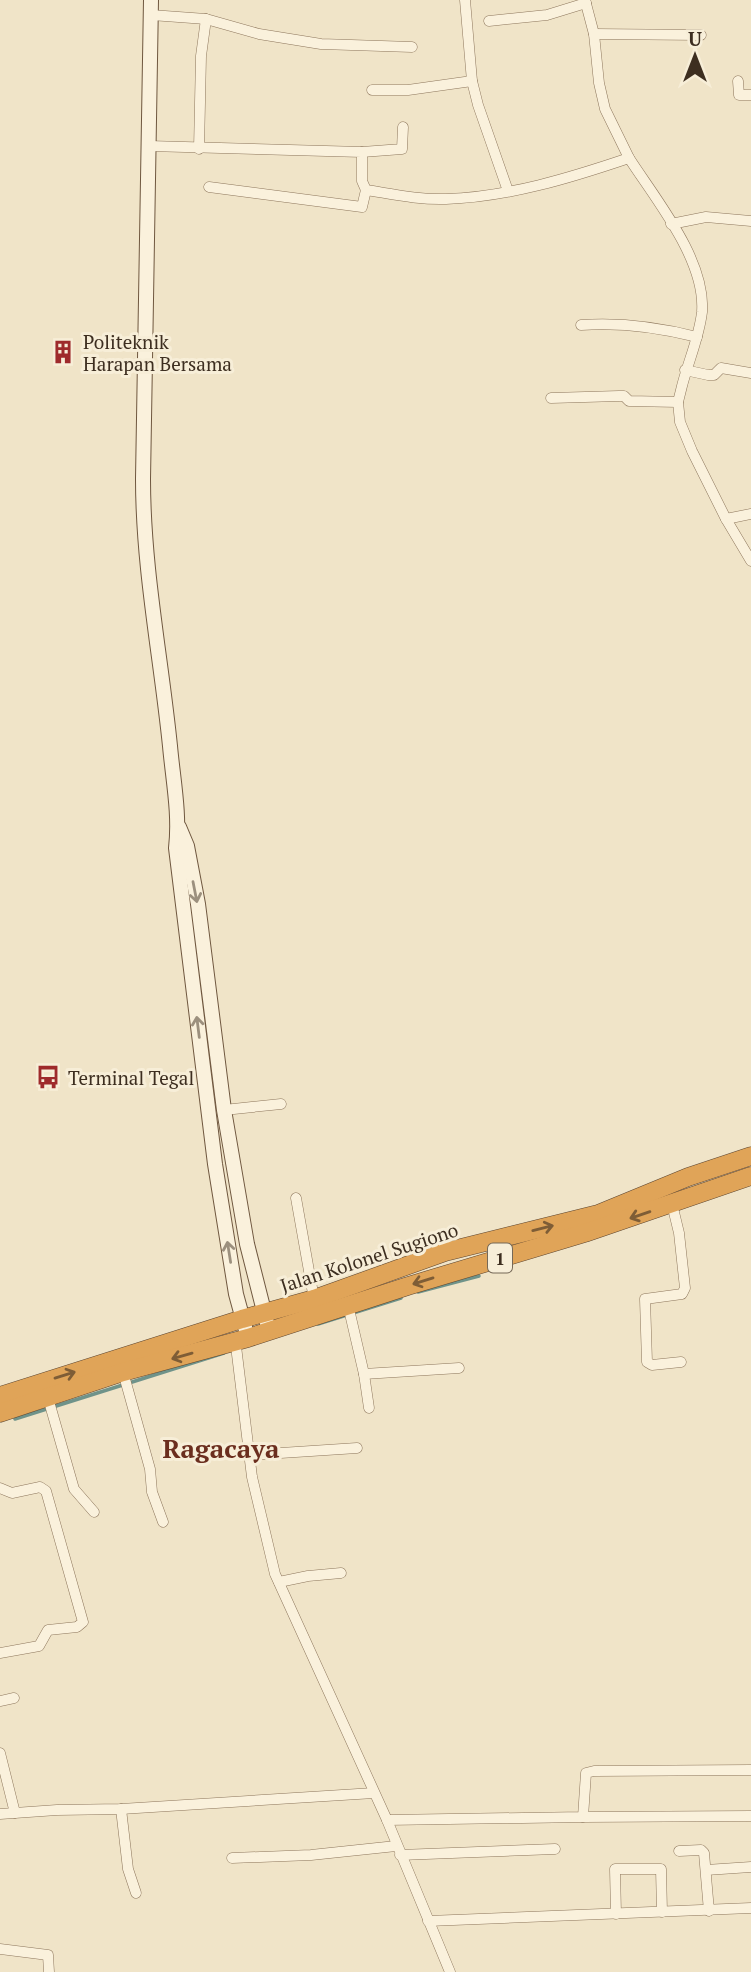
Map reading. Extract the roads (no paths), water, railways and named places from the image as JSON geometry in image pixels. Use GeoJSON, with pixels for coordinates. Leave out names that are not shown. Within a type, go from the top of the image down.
{"type":"FeatureCollection","features":[{"type":"Feature","properties":{"kind":"highway","name":"Jalan Kolonel Sugiono"},"geometry":{"type":"LineString","coordinates":[[0,1413],[48,1401],[238,1337],[263,1313],[314,1299],[445,1252],[598,1214],[688,1177],[751,1156]]}},
{"type":"Feature","properties":{"kind":"highway","name":"1"},"geometry":{"type":"LineString","coordinates":[[238,1337],[349,1312],[751,1175]]}},
{"type":"Feature","properties":{"kind":"highway","name":"Jalan Kolonel Sugiono"},"geometry":{"type":"LineString","coordinates":[[0,1396],[238,1337]]}},
{"type":"Feature","properties":{"kind":"main road"},"geometry":{"type":"LineString","coordinates":[[151,0],[159,15],[149,146],[143,505],[147,568],[167,716],[178,826],[176,848],[233,1276],[238,1337]]}},
{"type":"Feature","properties":{"kind":"main road"},"geometry":{"type":"LineString","coordinates":[[178,826],[187,846],[198,904],[238,1191],[269,1331]]}},
{"type":"Feature","properties":{"kind":"main road"},"geometry":{"type":"LineString","coordinates":[[220,1194],[238,1191]]}},
{"type":"Feature","properties":{"kind":"street"},"geometry":{"type":"LineString","coordinates":[[465,0],[472,81],[508,191]]}},
{"type":"Feature","properties":{"kind":"street"},"geometry":{"type":"LineString","coordinates":[[489,21],[547,15],[585,2],[594,34],[599,83],[605,109],[629,159],[671,224],[694,266],[699,282],[702,312],[678,402],[680,422],[726,519],[751,561]]}},
{"type":"Feature","properties":{"kind":"street"},"geometry":{"type":"LineString","coordinates":[[159,15],[206,19],[259,34],[321,44],[412,47]]}},
{"type":"Feature","properties":{"kind":"street"},"geometry":{"type":"LineString","coordinates":[[199,149],[199,86],[206,19]]}},
{"type":"Feature","properties":{"kind":"street"},"geometry":{"type":"LineString","coordinates":[[594,34],[701,35]]}},
{"type":"Feature","properties":{"kind":"street"},"geometry":{"type":"LineString","coordinates":[[372,90],[408,89],[472,81]]}},
{"type":"Feature","properties":{"kind":"street"},"geometry":{"type":"LineString","coordinates":[[738,81],[739,95],[751,96]]}},
{"type":"Feature","properties":{"kind":"street"},"geometry":{"type":"LineString","coordinates":[[149,146],[362,152],[402,149],[403,127]]}},
{"type":"Feature","properties":{"kind":"street"},"geometry":{"type":"LineString","coordinates":[[209,187],[362,207],[366,190],[362,181],[362,152]]}},
{"type":"Feature","properties":{"kind":"street"},"geometry":{"type":"LineString","coordinates":[[366,190],[446,199],[508,191],[554,181],[629,159]]}},
{"type":"Feature","properties":{"kind":"street"},"geometry":{"type":"LineString","coordinates":[[671,224],[706,217],[751,220]]}},
{"type":"Feature","properties":{"kind":"street"},"geometry":{"type":"LineString","coordinates":[[581,325],[641,325],[696,337]]}},
{"type":"Feature","properties":{"kind":"street"},"geometry":{"type":"LineString","coordinates":[[685,370],[708,375],[714,375],[721,368],[751,373]]}},
{"type":"Feature","properties":{"kind":"street"},"geometry":{"type":"LineString","coordinates":[[551,398],[624,396],[629,401],[678,402]]}},
{"type":"Feature","properties":{"kind":"street"},"geometry":{"type":"LineString","coordinates":[[726,519],[751,514]]}},
{"type":"Feature","properties":{"kind":"street"},"geometry":{"type":"LineString","coordinates":[[225,1110],[281,1104]]}},
{"type":"Feature","properties":{"kind":"street"},"geometry":{"type":"LineString","coordinates":[[296,1198],[314,1299]]}},
{"type":"Feature","properties":{"kind":"street"},"geometry":{"type":"LineString","coordinates":[[671,1204],[679,1233],[685,1288],[682,1294],[645,1299],[647,1362],[652,1365],[681,1362]]}},
{"type":"Feature","properties":{"kind":"street"},"geometry":{"type":"LineString","coordinates":[[349,1312],[369,1408]]}},
{"type":"Feature","properties":{"kind":"street"},"geometry":{"type":"LineString","coordinates":[[238,1337],[249,1455],[263,1528],[279,1582],[387,1820],[450,1972]]}},
{"type":"Feature","properties":{"kind":"street"},"geometry":{"type":"LineString","coordinates":[[364,1374],[459,1368]]}},
{"type":"Feature","properties":{"kind":"street"},"geometry":{"type":"LineString","coordinates":[[124,1376],[152,1477],[152,1492],[163,1522]]}},
{"type":"Feature","properties":{"kind":"street"},"geometry":{"type":"LineString","coordinates":[[48,1401],[74,1489],[94,1512]]}},
{"type":"Feature","properties":{"kind":"street"},"geometry":{"type":"LineString","coordinates":[[249,1455],[357,1448]]}},
{"type":"Feature","properties":{"kind":"street"},"geometry":{"type":"LineString","coordinates":[[0,1488],[9,1493],[40,1488],[46,1491],[83,1622],[76,1627],[48,1630],[39,1646],[0,1653]]}},
{"type":"Feature","properties":{"kind":"street"},"geometry":{"type":"LineString","coordinates":[[279,1582],[341,1573]]}},
{"type":"Feature","properties":{"kind":"street"},"geometry":{"type":"LineString","coordinates":[[0,1700],[14,1698]]}},
{"type":"Feature","properties":{"kind":"street"},"geometry":{"type":"LineString","coordinates":[[0,1754],[15,1812]]}},
{"type":"Feature","properties":{"kind":"street"},"geometry":{"type":"LineString","coordinates":[[583,1817],[586,1773],[751,1770]]}},
{"type":"Feature","properties":{"kind":"street"},"geometry":{"type":"LineString","coordinates":[[0,1814],[374,1793]]}},
{"type":"Feature","properties":{"kind":"street"},"geometry":{"type":"LineString","coordinates":[[121,1809],[128,1869],[136,1894]]}},
{"type":"Feature","properties":{"kind":"street"},"geometry":{"type":"LineString","coordinates":[[387,1820],[751,1816]]}},
{"type":"Feature","properties":{"kind":"street"},"geometry":{"type":"LineString","coordinates":[[232,1858],[398,1851],[555,1849]]}},
{"type":"Feature","properties":{"kind":"street"},"geometry":{"type":"LineString","coordinates":[[679,1851],[703,1851],[709,1910]]}},
{"type":"Feature","properties":{"kind":"street"},"geometry":{"type":"LineString","coordinates":[[706,1870],[751,1867]]}},
{"type":"Feature","properties":{"kind":"street"},"geometry":{"type":"LineString","coordinates":[[616,1914],[615,1869],[626,1868],[661,1869],[662,1912]]}},
{"type":"Feature","properties":{"kind":"street"},"geometry":{"type":"LineString","coordinates":[[428,1921],[751,1908]]}},
{"type":"Feature","properties":{"kind":"street"},"geometry":{"type":"LineString","coordinates":[[0,1949],[48,1955],[50,1972]]}},
{"type":"Feature","properties":{"kind":"waterway"},"geometry":{"type":"LineString","coordinates":[[418,1292],[479,1276]]}},
{"type":"Feature","properties":{"kind":"waterway"},"geometry":{"type":"LineString","coordinates":[[318,1324],[401,1298]]}},
{"type":"Feature","properties":{"kind":"waterway"},"geometry":{"type":"LineString","coordinates":[[15,1419],[224,1353]]}},
{"type":"Feature","properties":{"kind":"place","name":"Politeknik Harapan Bersama"},"geometry":{"type":"Point","coordinates":[63,352]}},
{"type":"Feature","properties":{"kind":"place","name":"Terminal Tegal"},"geometry":{"type":"Point","coordinates":[48,1077]}},
{"type":"Feature","properties":{"kind":"district","name":"Ragacaya"},"geometry":{"type":"Point","coordinates":[221,1448]}}]}
